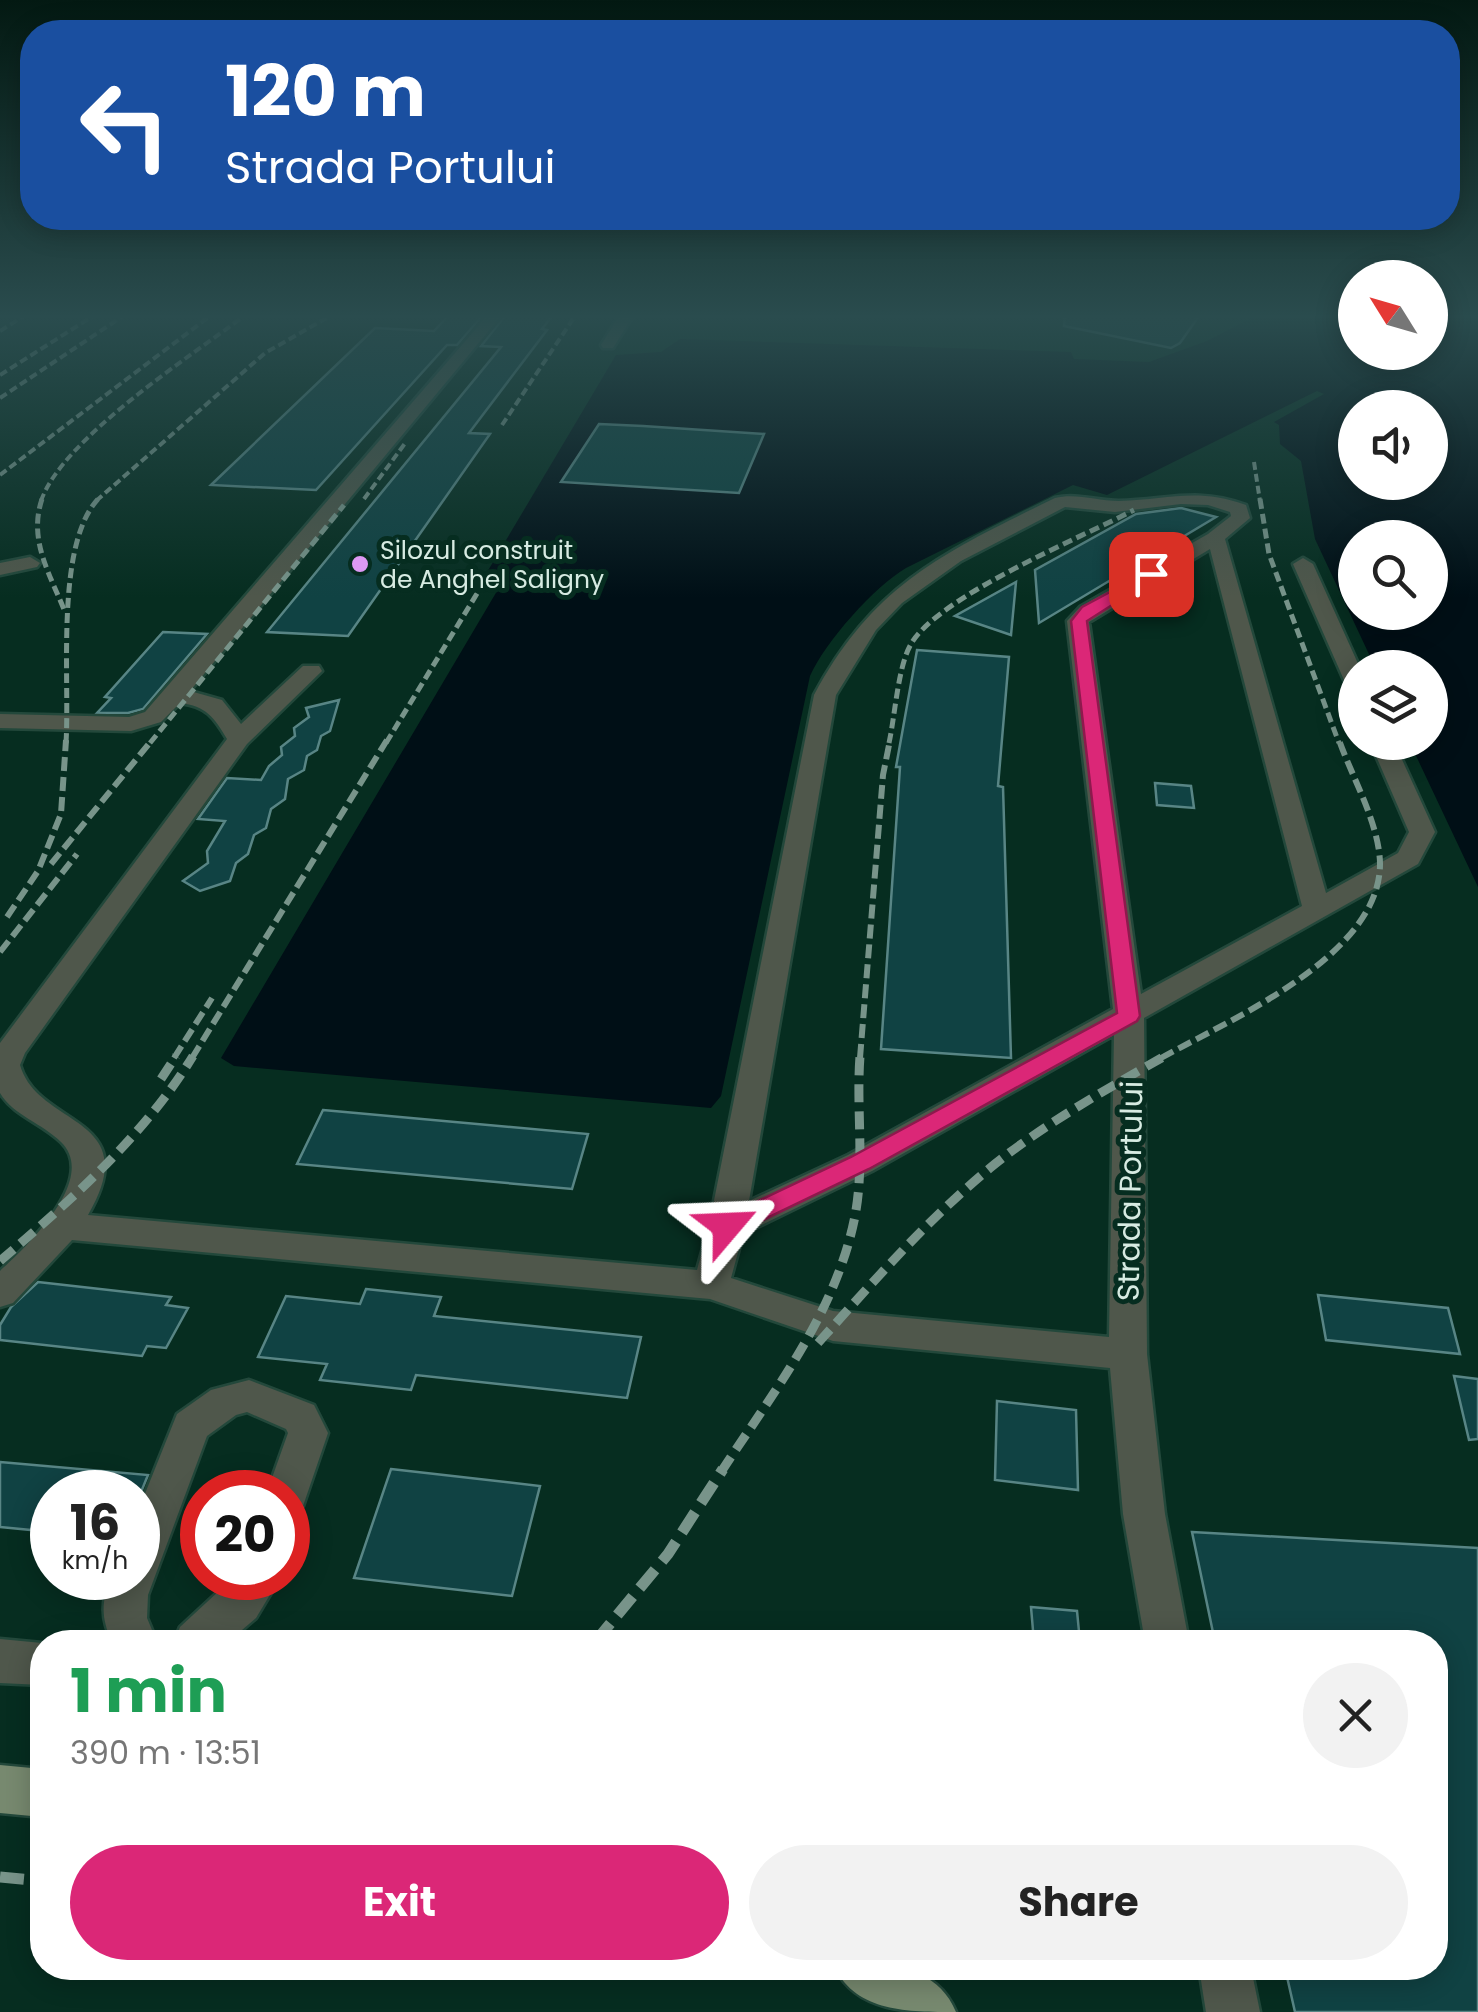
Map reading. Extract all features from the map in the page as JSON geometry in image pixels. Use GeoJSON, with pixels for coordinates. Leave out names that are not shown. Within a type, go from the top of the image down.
{"type":"FeatureCollection","features":[{"type":"Feature","properties":{"kind":"main road"},"geometry":{"type":"LineString","coordinates":[[0,1789],[30,1792]]}},
{"type":"Feature","properties":{"kind":"main road"},"geometry":{"type":"LineString","coordinates":[[881,1980],[930,2012]]}},
{"type":"Feature","properties":{"kind":"street"},"geometry":{"type":"LineString","coordinates":[[0,721],[132,724],[153,717],[415,410]]}},
{"type":"Feature","properties":{"kind":"street"},"geometry":{"type":"LineString","coordinates":[[711,1285],[727,1226],[825,695],[842,656],[868,622],[902,590],[943,562],[1074,499],[1118,506],[1170,496],[1201,498],[1239,509],[1242,518],[1214,538],[1222,553],[1317,910]]}},
{"type":"Feature","properties":{"kind":"street","name":"Strada Portului"},"geometry":{"type":"LineString","coordinates":[[1165,1630],[1144,1514],[1128,1354],[1129,1016],[1078,621],[1088,611],[1214,538]]}},
{"type":"Feature","properties":{"kind":"street"},"geometry":{"type":"LineString","coordinates":[[0,569],[30,563]]}},
{"type":"Feature","properties":{"kind":"street"},"geometry":{"type":"LineString","coordinates":[[1303,564],[1342,650]]}},
{"type":"Feature","properties":{"kind":"street"},"geometry":{"type":"LineString","coordinates":[[0,1293],[64,1226],[83,1190],[89,1164],[83,1146],[12,1090],[4,1065],[10,1051],[238,739],[311,671]]}},
{"type":"Feature","properties":{"kind":"street"},"geometry":{"type":"LineString","coordinates":[[174,696],[210,699],[220,708],[238,739]]}},
{"type":"Feature","properties":{"kind":"street"},"geometry":{"type":"LineString","coordinates":[[727,1226],[860,1163],[1409,858],[1422,832],[1390,760]]}},
{"type":"Feature","properties":{"kind":"street"},"geometry":{"type":"LineString","coordinates":[[64,1226],[711,1285],[834,1326],[1128,1354]]}},
{"type":"Feature","properties":{"kind":"street"},"geometry":{"type":"LineString","coordinates":[[160,1507],[191,1426],[226,1401],[249,1396],[300,1417],[308,1433],[296,1470]]}},
{"type":"Feature","properties":{"kind":"street"},"geometry":{"type":"LineString","coordinates":[[124,1600],[122,1623],[127,1630]]}},
{"type":"Feature","properties":{"kind":"street"},"geometry":{"type":"LineString","coordinates":[[210,1630],[243,1600]]}},
{"type":"Feature","properties":{"kind":"street"},"geometry":{"type":"LineString","coordinates":[[0,1661],[30,1663]]}},
{"type":"Feature","properties":{"kind":"street"},"geometry":{"type":"LineString","coordinates":[[1227,1980],[1232,2012]]}},
{"type":"Feature","properties":{"kind":"shaded area"},"geometry":{"type":"Polygon","coordinates":[[[583,410],[1279,410],[1107,495],[1073,485],[906,568],[852,616],[810,676],[721,1096],[711,1108],[234,1066],[221,1058],[500,586],[480,584],[583,410]]]}},
{"type":"Feature","properties":{"kind":"shaded area"},"geometry":{"type":"Polygon","coordinates":[[[1296,410],[1338,410],[1338,500],[1448,500],[1448,410],[1478,410],[1478,887],[1418,760],[1448,760],[1448,650],[1367,650],[1358,630],[1448,630],[1448,520],[1338,520],[1338,588],[1315,539],[1301,461],[1280,444],[1279,425],[1274,422],[1296,410]]]}},
{"type":"Feature","properties":{"kind":"building"},"geometry":{"type":"Polygon","coordinates":[[[289,410],[388,410],[316,490],[211,485],[289,410]]]}},
{"type":"Feature","properties":{"kind":"building","name":"Silozul construit de Anghel Saligny"},"geometry":{"type":"Polygon","coordinates":[[[449,410],[486,410],[469,433],[490,434],[348,636],[267,632],[449,410]]]}},
{"type":"Feature","properties":{"kind":"building"},"geometry":{"type":"Polygon","coordinates":[[[599,424],[764,434],[739,493],[561,482],[599,424]]]}},
{"type":"Feature","properties":{"kind":"building"},"geometry":{"type":"Polygon","coordinates":[[[1181,508],[1216,517],[1039,623],[1035,570],[1136,514],[1181,508]]]}},
{"type":"Feature","properties":{"kind":"building"},"geometry":{"type":"Polygon","coordinates":[[[1016,582],[1011,635],[955,616],[1016,582]]]}},
{"type":"Feature","properties":{"kind":"building"},"geometry":{"type":"Polygon","coordinates":[[[163,632],[207,634],[143,709],[97,713],[111,698],[105,697],[163,632]]]}},
{"type":"Feature","properties":{"kind":"building"},"geometry":{"type":"Polygon","coordinates":[[[917,650],[1009,657],[998,786],[1003,787],[1011,1058],[881,1049],[900,767],[896,767],[917,650]]]}},
{"type":"Feature","properties":{"kind":"building"},"geometry":{"type":"Polygon","coordinates":[[[339,700],[330,731],[321,736],[317,750],[307,756],[304,770],[288,779],[285,799],[271,809],[266,828],[254,835],[248,854],[236,863],[230,881],[200,891],[183,881],[208,863],[207,851],[225,821],[198,819],[227,778],[261,780],[282,755],[281,747],[295,736],[294,728],[309,717],[306,708],[339,700]]]}},
{"type":"Feature","properties":{"kind":"building"},"geometry":{"type":"Polygon","coordinates":[[[1155,783],[1191,786],[1194,808],[1157,805],[1155,783]]]}},
{"type":"Feature","properties":{"kind":"building"},"geometry":{"type":"Polygon","coordinates":[[[323,1110],[588,1134],[572,1189],[297,1164],[323,1110]]]}},
{"type":"Feature","properties":{"kind":"building"},"geometry":{"type":"Polygon","coordinates":[[[38,1282],[171,1297],[166,1305],[188,1308],[166,1348],[147,1346],[142,1356],[0,1340],[0,1325],[11,1307],[38,1282]]]}},
{"type":"Feature","properties":{"kind":"building"},"geometry":{"type":"Polygon","coordinates":[[[366,1289],[441,1297],[434,1316],[641,1337],[627,1398],[416,1375],[411,1390],[320,1380],[327,1364],[258,1357],[286,1296],[360,1304],[366,1289]]]}},
{"type":"Feature","properties":{"kind":"building"},"geometry":{"type":"Polygon","coordinates":[[[1318,1295],[1448,1308],[1460,1354],[1326,1340],[1318,1295]]]}},
{"type":"Feature","properties":{"kind":"building"},"geometry":{"type":"Polygon","coordinates":[[[1454,1376],[1478,1379],[1478,1439],[1469,1440],[1454,1376]]]}},
{"type":"Feature","properties":{"kind":"building"},"geometry":{"type":"Polygon","coordinates":[[[997,1401],[1076,1410],[1078,1490],[995,1480],[997,1401]]]}},
{"type":"Feature","properties":{"kind":"building"},"geometry":{"type":"Polygon","coordinates":[[[0,1462],[91,1470],[30,1470],[30,1530],[0,1527],[0,1462]]]}},
{"type":"Feature","properties":{"kind":"building"},"geometry":{"type":"Polygon","coordinates":[[[391,1469],[540,1486],[512,1596],[354,1578],[391,1469]]]}},
{"type":"Feature","properties":{"kind":"building"},"geometry":{"type":"Polygon","coordinates":[[[1192,1532],[1478,1548],[1478,2012],[1295,2012],[1288,1980],[1448,1980],[1448,1630],[1212,1630],[1192,1532]]]}},
{"type":"Feature","properties":{"kind":"building"},"geometry":{"type":"Polygon","coordinates":[[[1031,1607],[1077,1611],[1079,1630],[1033,1630],[1031,1607]]]}},
{"type":"Feature","properties":{"kind":"railway"},"geometry":{"type":"LineString","coordinates":[[0,475],[86,410]]}},
{"type":"Feature","properties":{"kind":"railway"},"geometry":{"type":"LineString","coordinates":[[42,499],[74,452],[119,410]]}},
{"type":"Feature","properties":{"kind":"railway"},"geometry":{"type":"LineString","coordinates":[[98,500],[200,410]]}},
{"type":"Feature","properties":{"kind":"railway"},"geometry":{"type":"LineString","coordinates":[[502,425],[512,410]]}},
{"type":"Feature","properties":{"kind":"railway"},"geometry":{"type":"LineString","coordinates":[[364,499],[406,442]]}},
{"type":"Feature","properties":{"kind":"railway"},"geometry":{"type":"LineString","coordinates":[[1254,462],[1260,501]]}},
{"type":"Feature","properties":{"kind":"railway"},"geometry":{"type":"LineString","coordinates":[[42,499],[39,543],[65,612]]}},
{"type":"Feature","properties":{"kind":"railway"},"geometry":{"type":"LineString","coordinates":[[1260,499],[1269,554],[1338,740]]}},
{"type":"Feature","properties":{"kind":"railway"},"geometry":{"type":"LineString","coordinates":[[66,743],[70,580],[84,520],[98,500]]}},
{"type":"Feature","properties":{"kind":"railway"},"geometry":{"type":"LineString","coordinates":[[150,743],[344,505]]}},
{"type":"Feature","properties":{"kind":"railway"},"geometry":{"type":"LineString","coordinates":[[889,743],[907,653],[926,626],[980,588],[1134,510]]}},
{"type":"Feature","properties":{"kind":"railway"},"geometry":{"type":"LineString","coordinates":[[386,743],[481,587]]}},
{"type":"Feature","properties":{"kind":"railway"},"geometry":{"type":"LineString","coordinates":[[7,917],[38,871],[61,814],[66,740]]}},
{"type":"Feature","properties":{"kind":"railway"},"geometry":{"type":"LineString","coordinates":[[51,864],[152,740]]}},
{"type":"Feature","properties":{"kind":"railway"},"geometry":{"type":"LineString","coordinates":[[192,1058],[387,740]]}},
{"type":"Feature","properties":{"kind":"railway"},"geometry":{"type":"LineString","coordinates":[[860,1058],[883,775],[890,740]]}},
{"type":"Feature","properties":{"kind":"railway"},"geometry":{"type":"LineString","coordinates":[[1161,1058],[1296,981],[1329,956],[1356,927],[1374,897],[1380,863],[1370,816],[1347,760]]}},
{"type":"Feature","properties":{"kind":"railway"},"geometry":{"type":"LineString","coordinates":[[0,952],[77,854]]}},
{"type":"Feature","properties":{"kind":"railway"},"geometry":{"type":"LineString","coordinates":[[174,1058],[212,998]]}},
{"type":"Feature","properties":{"kind":"railway"},"geometry":{"type":"LineString","coordinates":[[161,1079],[176,1056]]}},
{"type":"Feature","properties":{"kind":"railway"},"geometry":{"type":"LineString","coordinates":[[0,1261],[129,1140],[193,1056]]}},
{"type":"Feature","properties":{"kind":"railway"},"geometry":{"type":"LineString","coordinates":[[723,1469],[801,1350],[834,1286],[846,1252],[859,1176],[860,1056]]}},
{"type":"Feature","properties":{"kind":"railway"},"geometry":{"type":"LineString","coordinates":[[818,1343],[922,1230],[990,1168],[1053,1122],[1165,1056]]}},
{"type":"Feature","properties":{"kind":"railway"},"geometry":{"type":"LineString","coordinates":[[605,1630],[668,1554],[723,1469]]}},
{"type":"Feature","properties":{"kind":"railway"},"geometry":{"type":"LineString","coordinates":[[0,1877],[30,1880]]}},
{"type":"Feature","properties":{"kind":"place","name":"Silozul construit de Anghel Saligny"},"geometry":{"type":"Point","coordinates":[360,564]}},
{"type":"Feature","properties":{"kind":"route"},"geometry":{"type":"LineString","coordinates":[[727,1226],[860,1163],[1129,1016],[1078,621],[1151,574]]}}]}
